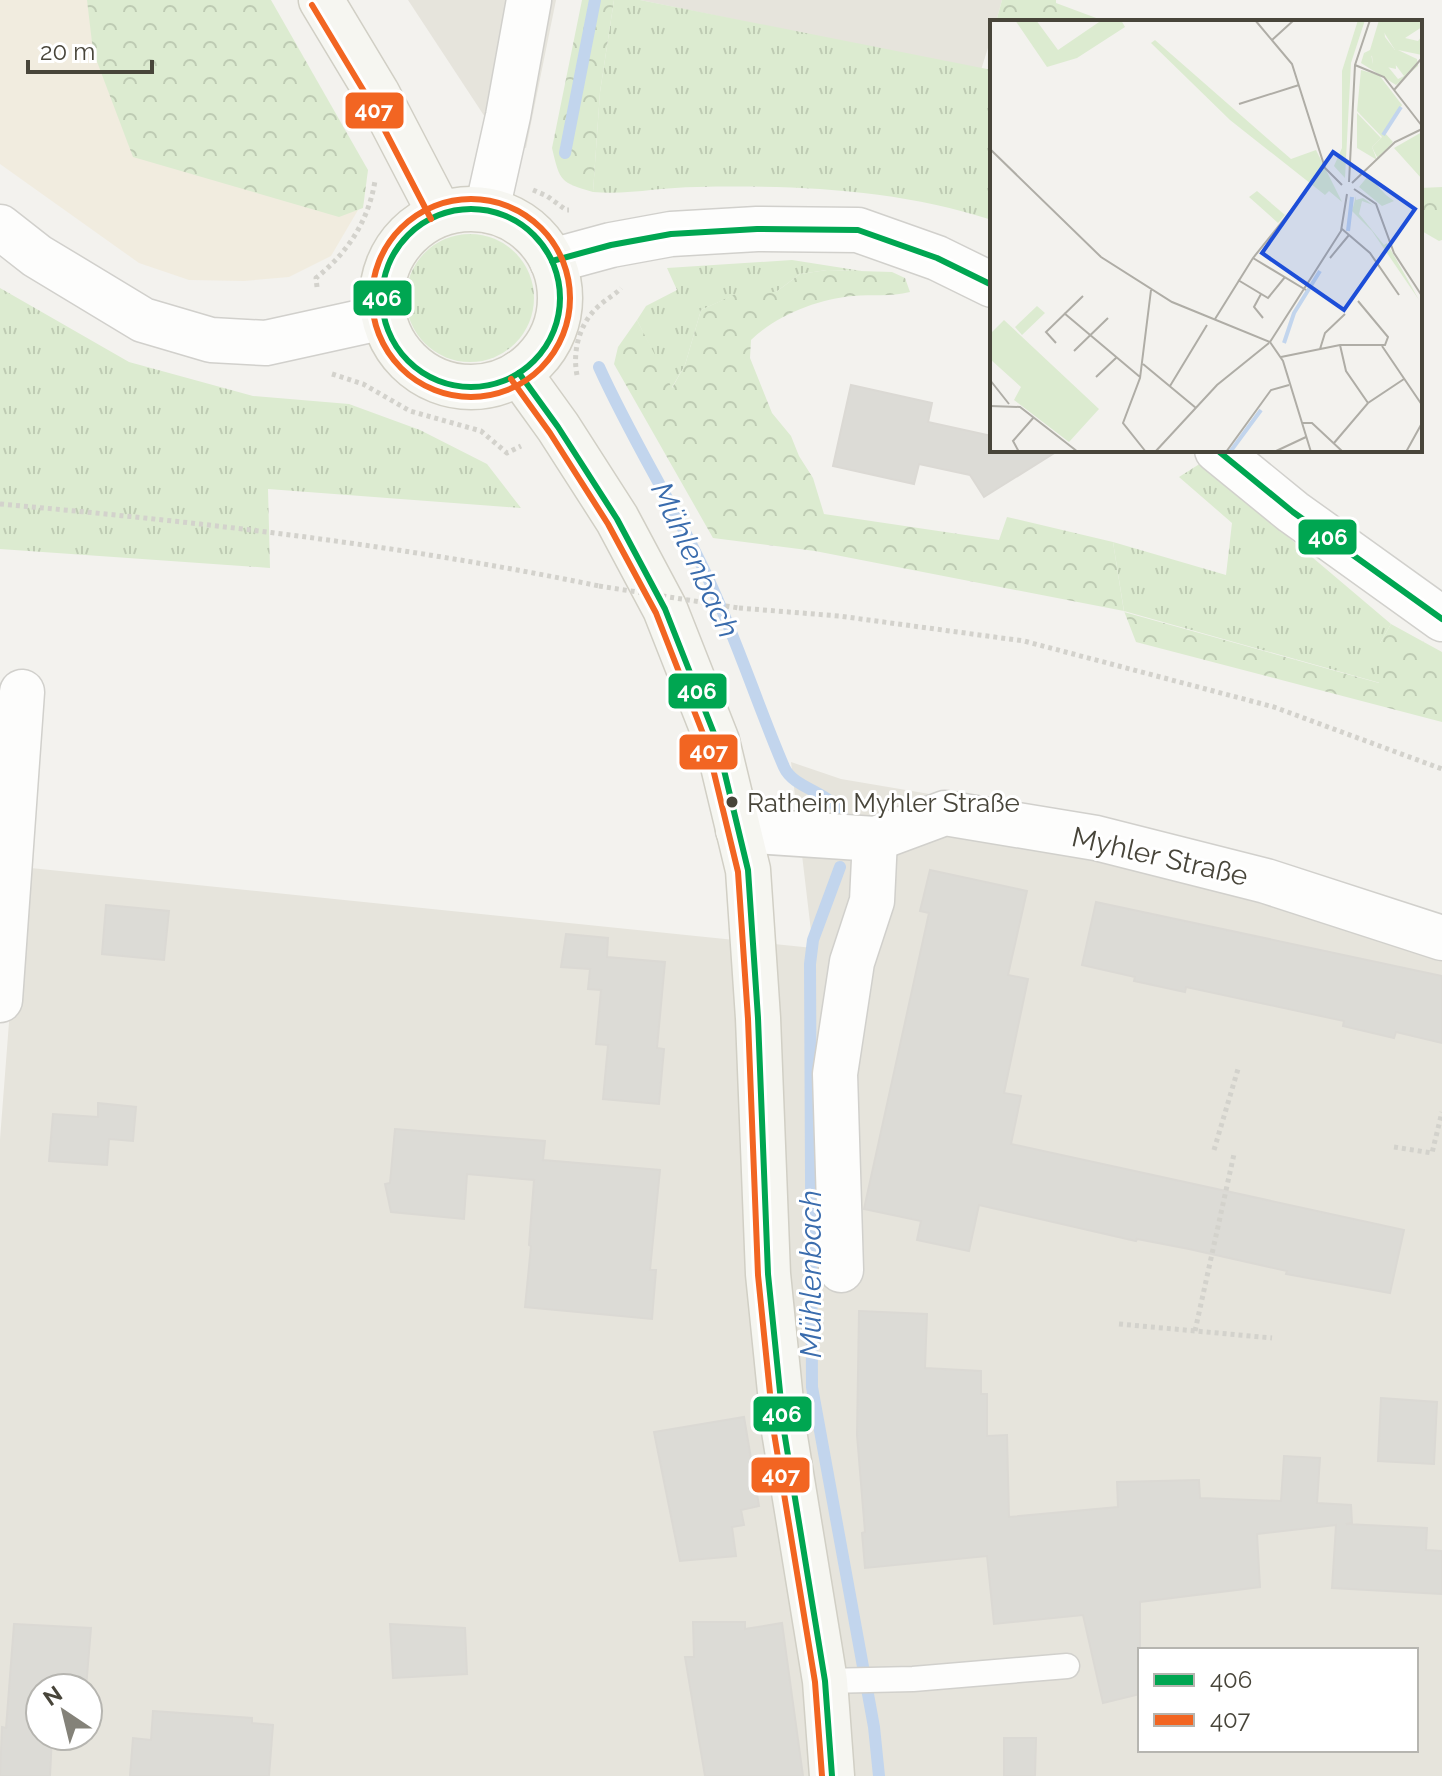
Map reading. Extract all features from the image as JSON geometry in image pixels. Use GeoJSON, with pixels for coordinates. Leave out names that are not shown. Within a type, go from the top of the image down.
{"type":"FeatureCollection","features":[{"type":"Feature","properties":{"kind":"main road"},"geometry":{"type":"LineString","coordinates":[[321,0],[377,93],[440,214]]}},
{"type":"Feature","properties":{"kind":"main road"},"geometry":{"type":"LineString","coordinates":[[490,193],[507,216],[526,227],[541,243],[552,261],[560,294],[555,326],[536,358],[519,373],[487,385],[467,387],[432,378],[406,358],[389,332],[384,317],[382,291],[389,264],[402,241],[416,228],[490,193]]}},
{"type":"Feature","properties":{"kind":"main road"},"geometry":{"type":"LineString","coordinates":[[519,373],[617,519],[665,609],[717,741],[748,870],[758,1018],[768,1274],[783,1416],[839,1681],[832,1776]]}},
{"type":"Feature","properties":{"kind":"street"},"geometry":{"type":"LineString","coordinates":[[490,193],[529,0]]}},
{"type":"Feature","properties":{"kind":"street"},"geometry":{"type":"LineString","coordinates":[[0,227],[37,256],[143,320],[211,340],[266,343],[384,317]]}},
{"type":"Feature","properties":{"kind":"street"},"geometry":{"type":"LineString","coordinates":[[552,261],[611,245],[671,234],[743,230],[858,230],[937,258],[990,284]]}},
{"type":"Feature","properties":{"kind":"street"},"geometry":{"type":"LineString","coordinates":[[1219,452],[1293,512],[1442,619]]}},
{"type":"Feature","properties":{"kind":"street"},"geometry":{"type":"LineString","coordinates":[[0,1000],[22,692]]}},
{"type":"Feature","properties":{"kind":"street","name":"Myhler Straße"},"geometry":{"type":"LineString","coordinates":[[738,830],[875,839],[945,813],[1096,838],[1266,881],[1442,938]]}},
{"type":"Feature","properties":{"kind":"street"},"geometry":{"type":"LineString","coordinates":[[841,1270],[835,1074],[852,962],[872,901],[875,839]]}},
{"type":"Feature","properties":{"kind":"lane"},"geometry":{"type":"LineString","coordinates":[[839,1681],[1067,1666]]}},
{"type":"Feature","properties":{"kind":"path"},"geometry":{"type":"LineString","coordinates":[[409,151],[376,172],[370,210],[337,261],[316,278],[328,372],[363,384],[410,411],[481,431],[507,453],[588,413],[574,362],[581,329],[598,306],[621,289],[611,245]]}},
{"type":"Feature","properties":{"kind":"path"},"geometry":{"type":"LineString","coordinates":[[490,193],[547,196],[566,210],[578,208]]}},
{"type":"Feature","properties":{"kind":"path"},"geometry":{"type":"LineString","coordinates":[[0,504],[186,521],[502,566],[599,586],[739,608],[839,616],[1024,641],[1274,707],[1442,769]]}},
{"type":"Feature","properties":{"kind":"path"},"geometry":{"type":"LineString","coordinates":[[1214,1150],[1238,1069]]}},
{"type":"Feature","properties":{"kind":"path"},"geometry":{"type":"LineString","coordinates":[[1394,1147],[1432,1153],[1442,1112]]}},
{"type":"Feature","properties":{"kind":"path"},"geometry":{"type":"LineString","coordinates":[[1195,1331],[1234,1154]]}},
{"type":"Feature","properties":{"kind":"path"},"geometry":{"type":"LineString","coordinates":[[1119,1324],[1272,1338]]}},
{"type":"Feature","properties":{"kind":"shaded area"},"geometry":{"type":"Polygon","coordinates":[[[0,0],[269,0],[361,169],[358,210],[331,256],[289,277],[244,281],[189,280],[139,263],[0,164],[0,0]]]}},
{"type":"Feature","properties":{"kind":"shaded area"},"geometry":{"type":"Polygon","coordinates":[[[408,0],[556,0],[526,148],[504,146],[408,0]]]}},
{"type":"Feature","properties":{"kind":"shaded area"},"geometry":{"type":"Polygon","coordinates":[[[640,0],[1002,0],[997,20],[990,20],[990,41],[981,70],[640,0]]]}},
{"type":"Feature","properties":{"kind":"shaded area"},"geometry":{"type":"Polygon","coordinates":[[[791,762],[841,779],[1101,823],[1442,921],[1442,1776],[0,1776],[0,1139],[21,867],[813,948],[791,762]]]}},
{"type":"Feature","properties":{"kind":"green space"},"geometry":{"type":"Polygon","coordinates":[[[87,0],[271,0],[368,170],[363,208],[339,217],[133,157],[93,51],[87,0]]]}},
{"type":"Feature","properties":{"kind":"green space"},"geometry":{"type":"Polygon","coordinates":[[[582,0],[614,0],[600,92],[593,192],[563,179],[552,148],[582,0]]]}},
{"type":"Feature","properties":{"kind":"green space"},"geometry":{"type":"Polygon","coordinates":[[[614,0],[640,0],[990,70],[990,219],[919,201],[809,188],[697,187],[593,192],[600,92],[614,0]]]}},
{"type":"Feature","properties":{"kind":"green space"},"geometry":{"type":"Polygon","coordinates":[[[1002,0],[1056,0],[1056,3],[1102,20],[997,20],[1002,0]]]}},
{"type":"Feature","properties":{"kind":"green space"},"geometry":{"type":"Polygon","coordinates":[[[1442,187],[1442,240],[1422,231],[1422,188],[1442,187]]]}},
{"type":"Feature","properties":{"kind":"green space"},"geometry":{"type":"Polygon","coordinates":[[[470,234],[494,239],[515,253],[529,274],[534,298],[529,322],[515,343],[494,357],[470,362],[446,357],[425,343],[411,322],[406,298],[411,274],[425,253],[446,239],[470,234]]]}},
{"type":"Feature","properties":{"kind":"green space"},"geometry":{"type":"Polygon","coordinates":[[[792,260],[862,271],[827,270],[800,274],[776,292],[741,292],[701,310],[685,365],[671,389],[637,320],[646,306],[677,290],[667,268],[792,260]]]}},
{"type":"Feature","properties":{"kind":"green space"},"geometry":{"type":"Polygon","coordinates":[[[827,270],[892,272],[905,278],[910,292],[860,295],[812,305],[785,316],[751,340],[750,358],[772,413],[791,436],[813,478],[824,514],[999,540],[1007,517],[1113,542],[1124,611],[815,551],[713,538],[614,364],[618,347],[637,320],[672,388],[685,365],[701,310],[742,291],[776,292],[800,274],[827,270]]]}},
{"type":"Feature","properties":{"kind":"green space"},"geometry":{"type":"Polygon","coordinates":[[[0,288],[129,362],[253,396],[349,404],[420,430],[487,464],[521,508],[268,489],[270,568],[0,549],[0,288]]]}},
{"type":"Feature","properties":{"kind":"green space"},"geometry":{"type":"Polygon","coordinates":[[[1201,463],[1391,624],[1380,643],[1380,683],[1124,611],[1113,542],[1226,575],[1232,523],[1179,477],[1201,463]]]}},
{"type":"Feature","properties":{"kind":"green space"},"geometry":{"type":"Polygon","coordinates":[[[1124,612],[1379,683],[1380,643],[1391,624],[1442,652],[1442,722],[1136,642],[1124,612]]]}},
{"type":"Feature","properties":{"kind":"building"},"geometry":{"type":"Polygon","coordinates":[[[851,385],[932,403],[928,422],[990,436],[990,452],[1056,452],[984,497],[970,475],[919,464],[914,484],[833,466],[851,385]]]}},
{"type":"Feature","properties":{"kind":"building"},"geometry":{"type":"Polygon","coordinates":[[[930,870],[1027,891],[1008,975],[1028,979],[1004,1093],[1021,1096],[1011,1144],[1404,1230],[1390,1293],[1286,1274],[1287,1271],[979,1205],[969,1251],[917,1240],[921,1221],[864,1209],[929,913],[920,911],[930,870]]]}},
{"type":"Feature","properties":{"kind":"building"},"geometry":{"type":"Polygon","coordinates":[[[1096,902],[1442,976],[1442,1043],[1396,1032],[1394,1038],[1343,1026],[1344,1021],[1186,987],[1185,992],[1082,965],[1096,902]]]}},
{"type":"Feature","properties":{"kind":"building"},"geometry":{"type":"Polygon","coordinates":[[[106,905],[169,911],[164,960],[102,954],[106,905]]]}},
{"type":"Feature","properties":{"kind":"building"},"geometry":{"type":"Polygon","coordinates":[[[566,934],[608,938],[607,957],[665,962],[657,1048],[664,1049],[659,1104],[603,1099],[608,1045],[596,1044],[601,990],[588,989],[590,969],[561,967],[566,934]]]}},
{"type":"Feature","properties":{"kind":"building"},"geometry":{"type":"Polygon","coordinates":[[[98,1103],[136,1107],[133,1141],[109,1139],[107,1165],[49,1161],[53,1114],[98,1117],[98,1103]]]}},
{"type":"Feature","properties":{"kind":"building"},"geometry":{"type":"Polygon","coordinates":[[[395,1129],[545,1141],[543,1160],[660,1170],[650,1270],[656,1270],[652,1319],[525,1307],[534,1180],[467,1174],[464,1219],[391,1212],[385,1184],[390,1183],[395,1129]]]}},
{"type":"Feature","properties":{"kind":"building"},"geometry":{"type":"Polygon","coordinates":[[[859,1311],[927,1314],[925,1368],[981,1371],[981,1394],[987,1394],[987,1436],[1007,1435],[1009,1517],[1118,1507],[1117,1482],[1199,1480],[1200,1498],[1281,1501],[1284,1456],[1320,1458],[1317,1503],[1351,1505],[1352,1523],[1346,1524],[1427,1528],[1426,1550],[1442,1551],[1442,1594],[1332,1588],[1336,1525],[1257,1534],[1260,1587],[1140,1602],[1138,1694],[1103,1703],[1083,1615],[994,1624],[987,1556],[865,1568],[857,1435],[859,1311]]]}},
{"type":"Feature","properties":{"kind":"building"},"geometry":{"type":"Polygon","coordinates":[[[1381,1398],[1437,1402],[1434,1464],[1378,1461],[1381,1398]]]}},
{"type":"Feature","properties":{"kind":"building"},"geometry":{"type":"Polygon","coordinates":[[[744,1417],[759,1506],[741,1510],[744,1525],[732,1527],[736,1556],[680,1561],[654,1432],[744,1417]]]}},
{"type":"Feature","properties":{"kind":"building"},"geometry":{"type":"Polygon","coordinates":[[[693,1622],[745,1622],[745,1629],[782,1623],[803,1776],[705,1776],[685,1657],[694,1657],[693,1622]]]}},
{"type":"Feature","properties":{"kind":"building"},"geometry":{"type":"Polygon","coordinates":[[[14,1624],[91,1628],[87,1672],[24,1672],[24,1752],[51,1752],[50,1776],[0,1776],[2,1727],[6,1728],[14,1624]]]}},
{"type":"Feature","properties":{"kind":"building"},"geometry":{"type":"Polygon","coordinates":[[[390,1624],[465,1628],[467,1674],[393,1678],[390,1624]]]}},
{"type":"Feature","properties":{"kind":"building"},"geometry":{"type":"Polygon","coordinates":[[[153,1711],[252,1718],[252,1723],[273,1725],[269,1776],[130,1776],[133,1738],[151,1740],[153,1711]]]}},
{"type":"Feature","properties":{"kind":"building"},"geometry":{"type":"Polygon","coordinates":[[[1004,1738],[1036,1738],[1035,1776],[1004,1776],[1004,1738]]]}},
{"type":"Feature","properties":{"kind":"waterway","name":"Mühlenbach"},"geometry":{"type":"LineString","coordinates":[[565,153],[595,0]]}},
{"type":"Feature","properties":{"kind":"waterway","name":"Mühlenbach"},"geometry":{"type":"LineString","coordinates":[[599,367],[706,574],[784,767],[797,782],[834,805],[845,824]]}},
{"type":"Feature","properties":{"kind":"waterway","name":"Mühlenbach"},"geometry":{"type":"LineString","coordinates":[[840,867],[813,940],[810,964],[812,1387],[874,1727],[879,1776]]}},
{"type":"Feature","properties":{"kind":"transit line","name":"407"},"geometry":{"type":"LineString","coordinates":[[312,5],[368,98],[431,219]]}},
{"type":"Feature","properties":{"kind":"transit line","name":"407"},"geometry":{"type":"LineString","coordinates":[[471,199],[509,207],[541,228],[562,260],[570,298],[562,336],[541,368],[509,389],[471,397],[433,389],[401,368],[380,336],[372,298],[380,260],[401,228],[433,207],[471,199]]}},
{"type":"Feature","properties":{"kind":"transit line","name":"406"},"geometry":{"type":"LineString","coordinates":[[471,209],[505,216],[534,235],[553,264],[560,298],[553,332],[534,361],[505,380],[471,387],[437,380],[408,361],[389,332],[382,298],[389,264],[408,235],[437,216],[471,209]]}},
{"type":"Feature","properties":{"kind":"transit line","name":"406"},"geometry":{"type":"LineString","coordinates":[[552,261],[611,245],[671,234],[757,229],[858,230],[937,258],[990,284]]}},
{"type":"Feature","properties":{"kind":"transit line","name":"406"},"geometry":{"type":"LineString","coordinates":[[519,373],[617,519],[665,609],[717,741],[748,870],[758,1018],[768,1274],[784,1431],[825,1681],[832,1776]]}},
{"type":"Feature","properties":{"kind":"transit line","name":"407"},"geometry":{"type":"LineString","coordinates":[[511,379],[608,524],[656,613],[707,744],[738,872],[748,1019],[758,1275],[774,1433],[815,1682],[822,1776]]}},
{"type":"Feature","properties":{"kind":"transit line","name":"406"},"geometry":{"type":"LineString","coordinates":[[1219,452],[1293,512],[1442,619]]}},
{"type":"Feature","properties":{"kind":"place","name":"Ratheim Myhler Straße"},"geometry":{"type":"Point","coordinates":[732,802]}}]}
